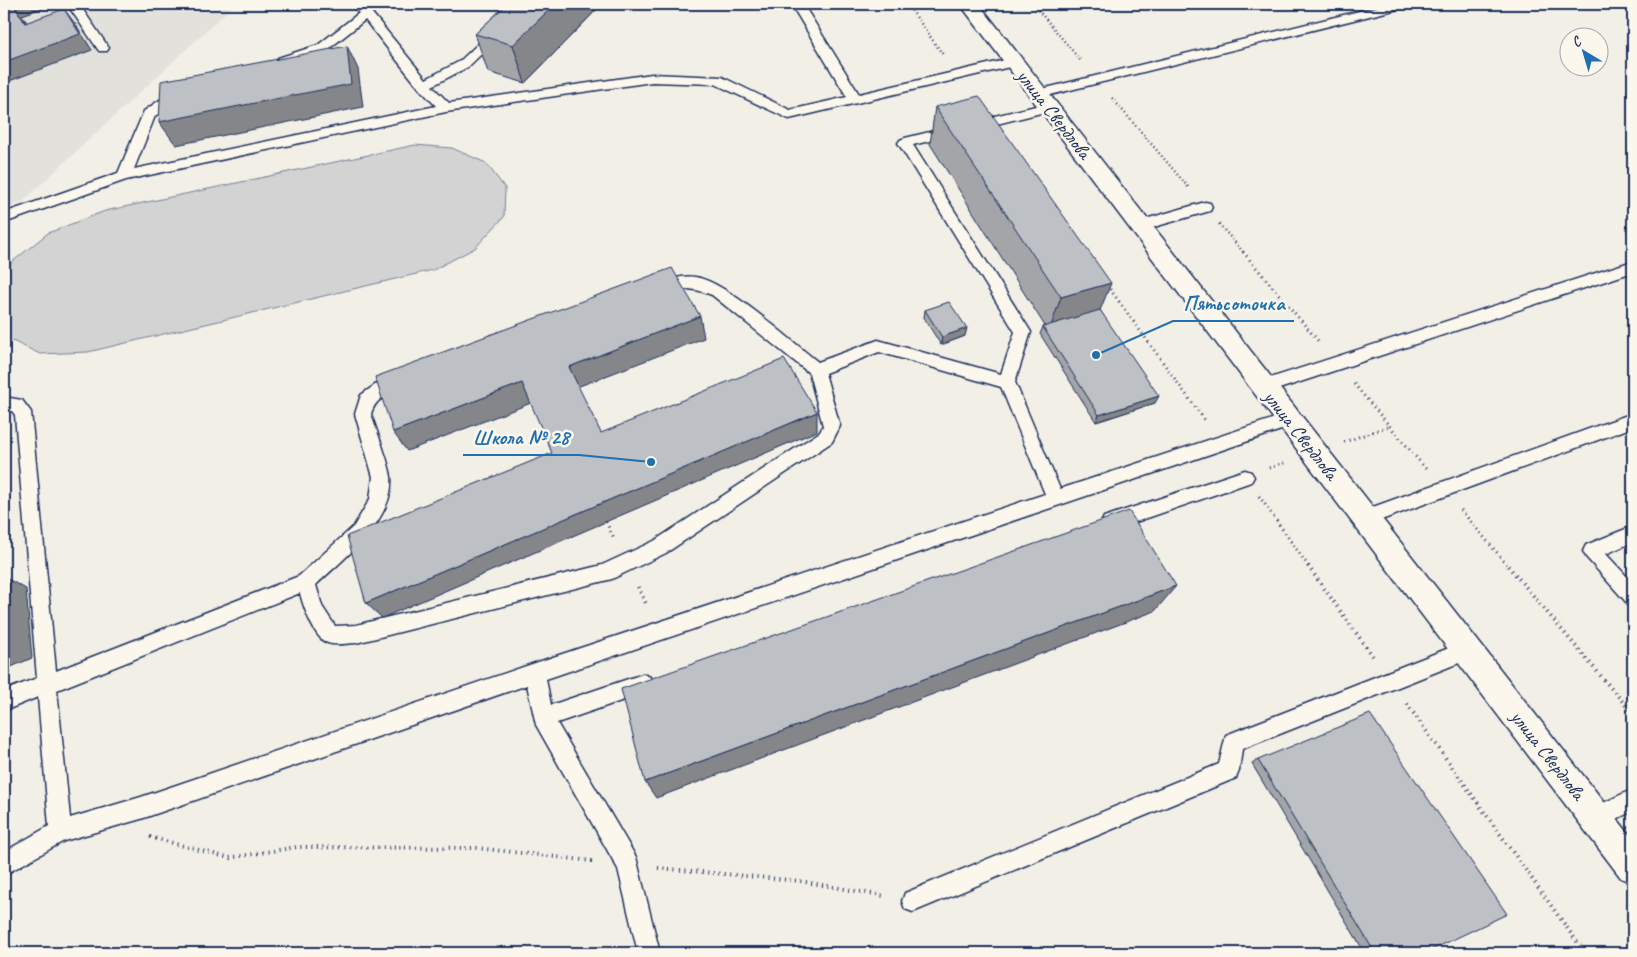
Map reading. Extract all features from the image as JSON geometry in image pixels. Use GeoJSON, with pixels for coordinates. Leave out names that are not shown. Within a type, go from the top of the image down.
{"type":"FeatureCollection","features":[{"type":"Feature","properties":{"kind":"main road","name":"улица Свердлова"},"geometry":{"type":"LineString","coordinates":[[969,4],[1633,866]]}},
{"type":"Feature","properties":{"kind":"lane"},"geometry":{"type":"LineString","coordinates":[[72,4],[102,48]]}},
{"type":"Feature","properties":{"kind":"lane"},"geometry":{"type":"LineString","coordinates":[[355,4],[369,9],[424,86],[446,108]]}},
{"type":"Feature","properties":{"kind":"lane"},"geometry":{"type":"LineString","coordinates":[[424,86],[464,64],[527,4]]}},
{"type":"Feature","properties":{"kind":"lane"},"geometry":{"type":"LineString","coordinates":[[797,4],[855,100]]}},
{"type":"Feature","properties":{"kind":"lane"},"geometry":{"type":"LineString","coordinates":[[1056,498],[1007,382],[1023,332],[905,143],[1043,100],[1402,4]]}},
{"type":"Feature","properties":{"kind":"lane"},"geometry":{"type":"LineString","coordinates":[[267,66],[322,48],[369,9]]}},
{"type":"Feature","properties":{"kind":"lane"},"geometry":{"type":"LineString","coordinates":[[4,218],[124,176],[446,108],[652,78],[717,80],[789,115],[1014,62]]}},
{"type":"Feature","properties":{"kind":"lane"},"geometry":{"type":"LineString","coordinates":[[124,176],[149,114],[174,96],[193,90]]}},
{"type":"Feature","properties":{"kind":"lane"},"geometry":{"type":"LineString","coordinates":[[1140,226],[1205,208]]}},
{"type":"Feature","properties":{"kind":"lane"},"geometry":{"type":"LineString","coordinates":[[1264,387],[1633,266]]}},
{"type":"Feature","properties":{"kind":"lane"},"geometry":{"type":"LineString","coordinates":[[306,582],[314,610],[330,634],[356,634],[605,573],[660,547],[826,437],[832,426],[816,370],[717,291],[695,283],[672,284],[644,295]]}},
{"type":"Feature","properties":{"kind":"lane"},"geometry":{"type":"LineString","coordinates":[[816,370],[878,346],[1007,382]]}},
{"type":"Feature","properties":{"kind":"lane"},"geometry":{"type":"LineString","coordinates":[[4,701],[306,582],[360,532],[379,501],[382,477],[363,414],[367,400],[381,390],[418,377]]}},
{"type":"Feature","properties":{"kind":"lane"},"geometry":{"type":"LineString","coordinates":[[4,404],[16,405],[23,412],[60,832]]}},
{"type":"Feature","properties":{"kind":"lane"},"geometry":{"type":"LineString","coordinates":[[4,864],[60,832],[141,808],[535,673],[1290,420]]}},
{"type":"Feature","properties":{"kind":"lane"},"geometry":{"type":"LineString","coordinates":[[1365,518],[1633,420]]}},
{"type":"Feature","properties":{"kind":"lane"},"geometry":{"type":"LineString","coordinates":[[1095,528],[1245,477]]}},
{"type":"Feature","properties":{"kind":"lane"},"geometry":{"type":"LineString","coordinates":[[1633,534],[1592,550],[1633,596]]}},
{"type":"Feature","properties":{"kind":"lane"},"geometry":{"type":"LineString","coordinates":[[913,901],[1229,771],[1232,742],[1467,650]]}},
{"type":"Feature","properties":{"kind":"lane"},"geometry":{"type":"LineString","coordinates":[[535,673],[543,718],[628,865],[650,953]]}},
{"type":"Feature","properties":{"kind":"lane"},"geometry":{"type":"LineString","coordinates":[[543,718],[664,676]]}},
{"type":"Feature","properties":{"kind":"lane"},"geometry":{"type":"LineString","coordinates":[[1596,818],[1633,800]]}},
{"type":"Feature","properties":{"kind":"path"},"geometry":{"type":"LineString","coordinates":[[148,836],[229,858],[297,847],[477,848],[628,865],[800,880],[913,901]]}},
{"type":"Feature","properties":{"kind":"shaded area"},"geometry":{"type":"Polygon","coordinates":[[[4,4],[235,4],[23,201],[4,211],[4,4]]]}},
{"type":"Feature","properties":{"kind":"shaded area"},"geometry":{"type":"Polygon","coordinates":[[[415,145],[452,148],[486,163],[505,188],[504,217],[475,248],[433,270],[88,352],[40,354],[4,337],[4,277],[12,262],[48,233],[105,211],[415,145]]]}},
{"type":"Feature","properties":{"kind":"building"},"geometry":{"type":"Polygon","coordinates":[[[4,4],[13,4],[25,23],[64,9],[80,34],[4,62],[4,4]]]}},
{"type":"Feature","properties":{"kind":"building"},"geometry":{"type":"Polygon","coordinates":[[[507,4],[555,4],[513,45],[475,34],[507,4]]]}},
{"type":"Feature","properties":{"kind":"building"},"geometry":{"type":"Polygon","coordinates":[[[347,46],[351,84],[159,122],[161,81],[347,46]]]}},
{"type":"Feature","properties":{"kind":"building"},"geometry":{"type":"Polygon","coordinates":[[[979,96],[1111,283],[1061,297],[935,107],[979,96]]]}},
{"type":"Feature","properties":{"kind":"building"},"geometry":{"type":"Polygon","coordinates":[[[672,268],[700,316],[569,367],[601,433],[784,359],[817,412],[366,603],[347,536],[552,453],[522,383],[393,432],[375,377],[672,268]]]}},
{"type":"Feature","properties":{"kind":"building"},"geometry":{"type":"Polygon","coordinates":[[[949,302],[967,328],[942,337],[925,310],[949,302]]]}},
{"type":"Feature","properties":{"kind":"building"},"geometry":{"type":"Polygon","coordinates":[[[1100,310],[1159,396],[1099,415],[1043,327],[1100,310]]]}},
{"type":"Feature","properties":{"kind":"building"},"geometry":{"type":"Polygon","coordinates":[[[1129,511],[1176,586],[645,782],[621,689],[1129,511]]]}},
{"type":"Feature","properties":{"kind":"building"},"geometry":{"type":"Polygon","coordinates":[[[1370,714],[1507,914],[1425,953],[1375,953],[1258,760],[1370,714]]]}},
{"type":"Feature","properties":{"kind":"place","name":"Пятьсоточка"},"geometry":{"type":"Point","coordinates":[1096,355]}},
{"type":"Feature","properties":{"kind":"place","name":"Школа № 28"},"geometry":{"type":"Point","coordinates":[651,462]}}]}
